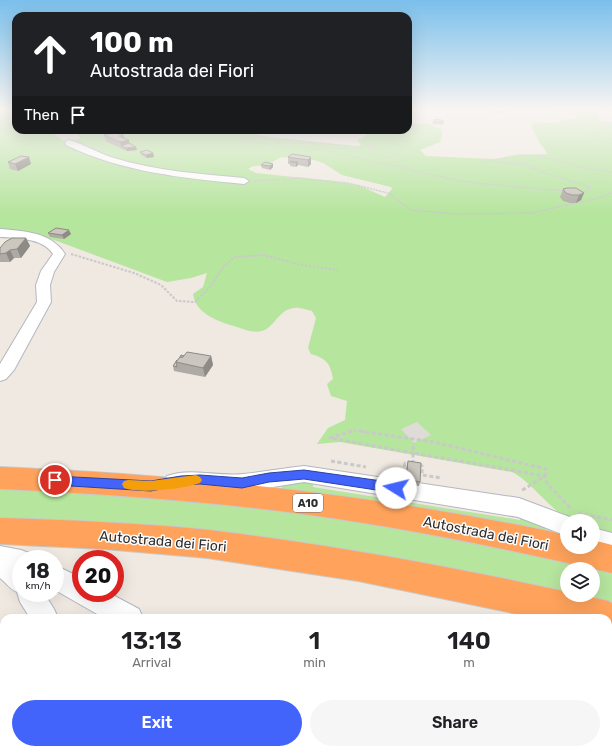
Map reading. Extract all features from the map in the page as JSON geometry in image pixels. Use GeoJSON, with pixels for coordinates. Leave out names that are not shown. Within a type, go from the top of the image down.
{"type":"FeatureCollection","features":[{"type":"Feature","properties":{"kind":"highway","name":"Autostrada dei Fiori"},"geometry":{"type":"LineString","coordinates":[[0,478],[83,481],[151,486],[287,500],[413,518],[612,559]]}},
{"type":"Feature","properties":{"kind":"highway","name":"Autostrada dei Fiori"},"geometry":{"type":"LineString","coordinates":[[0,531],[78,534],[198,543],[303,557],[492,591],[591,614]]}},
{"type":"Feature","properties":{"kind":"street"},"geometry":{"type":"LineString","coordinates":[[71,144],[78,148],[132,166],[197,176],[244,181]]}},
{"type":"Feature","properties":{"kind":"street"},"geometry":{"type":"LineString","coordinates":[[0,233],[15,234],[49,242],[59,254],[54,264],[48,271],[43,285],[44,302],[8,366],[0,375]]}},
{"type":"Feature","properties":{"kind":"street"},"geometry":{"type":"LineString","coordinates":[[151,486],[181,481],[200,480],[242,483],[304,474],[519,508],[560,523]]}},
{"type":"Feature","properties":{"kind":"street"},"geometry":{"type":"LineString","coordinates":[[600,540],[612,544]]}},
{"type":"Feature","properties":{"kind":"street"},"geometry":{"type":"LineString","coordinates":[[0,557],[12,559]]}},
{"type":"Feature","properties":{"kind":"street"},"geometry":{"type":"LineString","coordinates":[[0,564],[12,573]]}},
{"type":"Feature","properties":{"kind":"street"},"geometry":{"type":"LineString","coordinates":[[35,602],[43,614]]}},
{"type":"Feature","properties":{"kind":"street"},"geometry":{"type":"LineString","coordinates":[[101,602],[123,614]]}},
{"type":"Feature","properties":{"kind":"path"},"geometry":{"type":"LineString","coordinates":[[269,144],[330,151],[371,162],[403,167],[414,171],[465,182],[546,188],[568,192]]}},
{"type":"Feature","properties":{"kind":"path"},"geometry":{"type":"LineString","coordinates":[[315,144],[386,157],[398,155],[368,149],[368,147],[377,146],[376,144]]}},
{"type":"Feature","properties":{"kind":"path"},"geometry":{"type":"LineString","coordinates":[[331,144],[356,147],[375,144]]}},
{"type":"Feature","properties":{"kind":"path"},"geometry":{"type":"LineString","coordinates":[[575,195],[586,191],[590,187],[542,172],[526,165],[486,161],[494,161],[512,156],[540,155],[579,167],[612,172]]}},
{"type":"Feature","properties":{"kind":"path"},"geometry":{"type":"LineString","coordinates":[[244,181],[299,178],[348,183],[388,193],[411,210],[456,214],[532,213],[595,199],[611,193]]}},
{"type":"Feature","properties":{"kind":"path"},"geometry":{"type":"LineString","coordinates":[[59,254],[74,253],[134,273],[161,285],[177,301],[195,302],[211,286],[224,266],[235,257],[264,255],[301,265],[338,270]]}},
{"type":"Feature","properties":{"kind":"path"},"geometry":{"type":"LineString","coordinates":[[545,476],[330,438],[354,430],[434,442],[546,470],[545,476],[547,483],[574,512],[612,520]]}},
{"type":"Feature","properties":{"kind":"path"},"geometry":{"type":"LineString","coordinates":[[413,464],[414,443]]}},
{"type":"Feature","properties":{"kind":"path"},"geometry":{"type":"LineString","coordinates":[[331,461],[367,467]]}},
{"type":"Feature","properties":{"kind":"path"},"geometry":{"type":"LineString","coordinates":[[396,472],[404,473],[405,463],[413,464],[422,466],[422,475],[445,479]]}},
{"type":"Feature","properties":{"kind":"path"},"geometry":{"type":"LineString","coordinates":[[514,490],[522,491],[545,476]]}},
{"type":"Feature","properties":{"kind":"green space"},"geometry":{"type":"Polygon","coordinates":[[[0,144],[339,144],[358,146],[360,144],[435,144],[420,150],[426,156],[494,159],[519,155],[548,154],[541,144],[612,144],[612,537],[600,533],[600,514],[561,514],[520,477],[512,472],[340,442],[317,444],[328,428],[345,420],[347,401],[331,396],[327,384],[333,379],[331,369],[327,362],[311,354],[308,348],[316,318],[312,311],[298,308],[289,309],[262,331],[246,330],[216,320],[199,307],[193,294],[203,287],[207,273],[191,278],[167,282],[57,241],[31,234],[0,231],[0,144]],[[281,157],[267,165],[253,166],[248,169],[256,173],[358,185],[385,197],[392,189],[391,187],[342,175],[323,163],[314,160],[281,157]]]}},
{"type":"Feature","properties":{"kind":"green space"},"geometry":{"type":"Polygon","coordinates":[[[313,481],[313,487],[520,520],[520,515],[545,527],[546,530],[545,532],[283,489],[281,486],[281,484],[313,481]]]}},
{"type":"Feature","properties":{"kind":"green space"},"geometry":{"type":"Polygon","coordinates":[[[0,487],[152,497],[303,513],[419,532],[571,562],[560,562],[560,599],[0,520],[0,487]]]}},
{"type":"Feature","properties":{"kind":"green space"},"geometry":{"type":"Polygon","coordinates":[[[600,568],[612,570],[612,606],[584,602],[600,602],[600,568]]]}},
{"type":"Feature","properties":{"kind":"shaded area"},"geometry":{"type":"Polygon","coordinates":[[[417,422],[431,435],[414,443],[401,429],[417,422]]]}},
{"type":"Feature","properties":{"kind":"building"},"geometry":{"type":"Polygon","coordinates":[[[131,144],[136,147],[126,148],[121,146],[131,144]]]}},
{"type":"Feature","properties":{"kind":"building"},"geometry":{"type":"Polygon","coordinates":[[[147,150],[153,153],[146,155],[140,152],[147,150]]]}},
{"type":"Feature","properties":{"kind":"building"},"geometry":{"type":"Polygon","coordinates":[[[292,154],[311,157],[308,160],[288,157],[292,154]]]}},
{"type":"Feature","properties":{"kind":"building"},"geometry":{"type":"Polygon","coordinates":[[[21,156],[29,157],[15,164],[8,162],[21,156]]]}},
{"type":"Feature","properties":{"kind":"building"},"geometry":{"type":"Polygon","coordinates":[[[265,162],[273,164],[270,166],[261,165],[265,162]]]}},
{"type":"Feature","properties":{"kind":"building"},"geometry":{"type":"Polygon","coordinates":[[[576,188],[584,193],[572,195],[566,193],[563,189],[576,188]]]}},
{"type":"Feature","properties":{"kind":"building"},"geometry":{"type":"Polygon","coordinates":[[[56,228],[69,230],[62,235],[48,233],[56,228]]]}},
{"type":"Feature","properties":{"kind":"building"},"geometry":{"type":"Polygon","coordinates":[[[12,238],[26,238],[17,249],[0,254],[0,248],[5,242],[12,238]]]}},
{"type":"Feature","properties":{"kind":"building"},"geometry":{"type":"Polygon","coordinates":[[[187,352],[211,356],[203,368],[176,362],[187,352]]]}},
{"type":"Feature","properties":{"kind":"building"},"geometry":{"type":"Polygon","coordinates":[[[177,360],[177,367],[173,366],[177,360]]]}},
{"type":"Feature","properties":{"kind":"building"},"geometry":{"type":"Polygon","coordinates":[[[408,461],[421,463],[420,482],[406,479],[408,461]]]}},
{"type":"Feature","properties":{"kind":"slow traffic"},"geometry":{"type":"LineString","coordinates":[[128,484],[151,486],[196,480]]}},
{"type":"Feature","properties":{"kind":"route"},"geometry":{"type":"LineString","coordinates":[[55,480],[151,486],[181,481],[200,480],[242,483],[294,474],[304,474],[396,488]]}}]}
